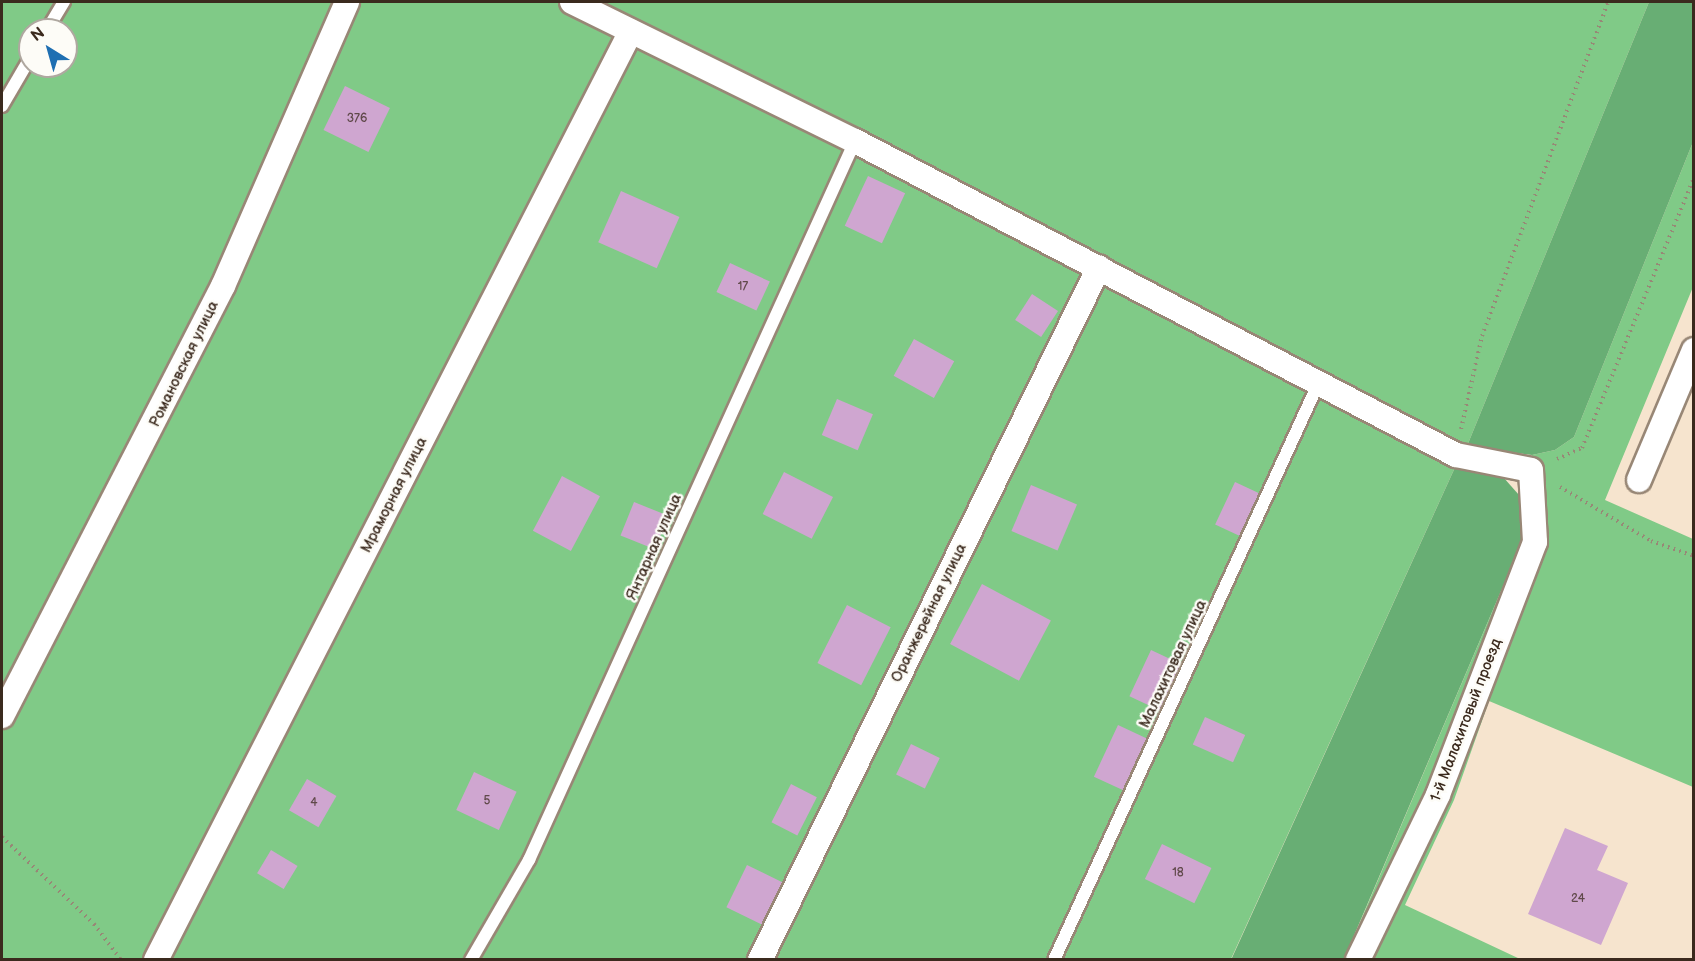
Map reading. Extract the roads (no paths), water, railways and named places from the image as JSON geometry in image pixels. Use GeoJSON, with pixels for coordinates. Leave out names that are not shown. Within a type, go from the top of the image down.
{"type":"FeatureCollection","features":[{"type":"Feature","properties":{"kind":"street","name":"Романовская улица"},"geometry":{"type":"LineString","coordinates":[[2,716],[223,286],[347,2]]}},
{"type":"Feature","properties":{"kind":"street"},"geometry":{"type":"LineString","coordinates":[[572,2],[855,141],[1320,381]]}},
{"type":"Feature","properties":{"kind":"street","name":"Мраморная улица"},"geometry":{"type":"LineString","coordinates":[[156,960],[632,32]]}},
{"type":"Feature","properties":{"kind":"street","name":"Оранжерейная улица"},"geometry":{"type":"LineString","coordinates":[[760,960],[1099,267]]}},
{"type":"Feature","properties":{"kind":"street"},"geometry":{"type":"LineString","coordinates":[[1639,480],[1694,350]]}},
{"type":"Feature","properties":{"kind":"street","name":"1-й Малахитовый проезд"},"geometry":{"type":"LineString","coordinates":[[1320,381],[1456,455],[1531,470],[1535,542],[1438,795],[1358,960]]}},
{"type":"Feature","properties":{"kind":"lane"},"geometry":{"type":"LineString","coordinates":[[54,18],[63,2]]}},
{"type":"Feature","properties":{"kind":"lane"},"geometry":{"type":"LineString","coordinates":[[2,106],[18,78]]}},
{"type":"Feature","properties":{"kind":"lane","name":"Янтарная улица"},"geometry":{"type":"LineString","coordinates":[[471,960],[529,860],[855,141]]}},
{"type":"Feature","properties":{"kind":"lane","name":"Малахитовая улица"},"geometry":{"type":"LineString","coordinates":[[1054,960],[1320,381]]}}]}
